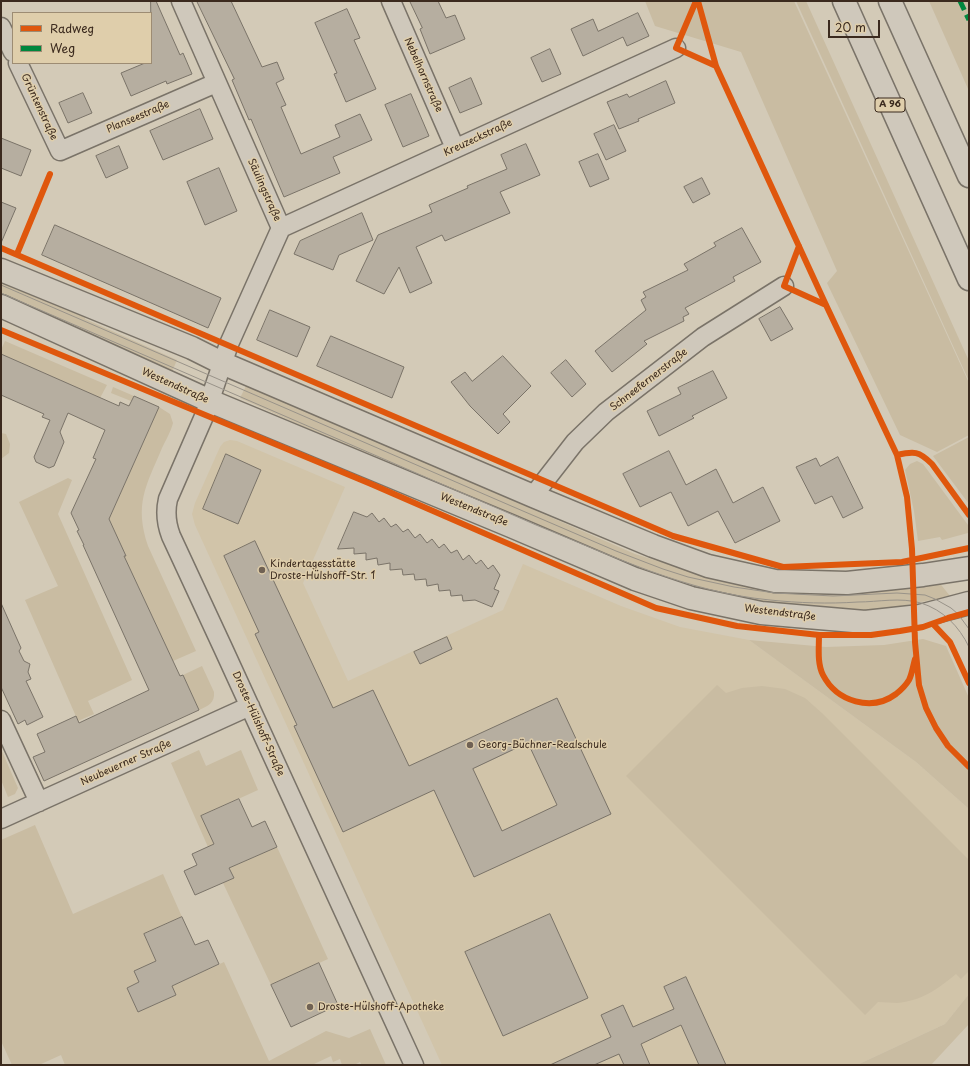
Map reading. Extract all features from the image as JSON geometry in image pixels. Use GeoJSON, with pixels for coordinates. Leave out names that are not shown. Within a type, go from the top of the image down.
{"type":"FeatureCollection","features":[{"type":"Feature","properties":{"kind":"main road","name":"A 96"},"geometry":{"type":"LineString","coordinates":[[844,1],[969,279]]}},
{"type":"Feature","properties":{"kind":"main road"},"geometry":{"type":"LineString","coordinates":[[890,1],[969,176]]}},
{"type":"Feature","properties":{"kind":"main road"},"geometry":{"type":"LineString","coordinates":[[1,270],[185,346],[220,371],[654,546],[701,563],[775,581],[847,583],[923,575],[969,568]]}},
{"type":"Feature","properties":{"kind":"main road","name":"Westendstraße"},"geometry":{"type":"LineString","coordinates":[[1,306],[210,401],[512,526],[635,579],[691,598],[761,613],[865,622],[920,616],[969,603]]}},
{"type":"Feature","properties":{"kind":"street","name":"Säulingstraße"},"geometry":{"type":"LineString","coordinates":[[181,1],[281,228],[232,337],[220,371]]}},
{"type":"Feature","properties":{"kind":"street","name":"Nebelhornstraße"},"geometry":{"type":"LineString","coordinates":[[391,1],[455,148]]}},
{"type":"Feature","properties":{"kind":"street"},"geometry":{"type":"LineString","coordinates":[[1,27],[12,50]]}},
{"type":"Feature","properties":{"kind":"street","name":"Kreuzeckstraße"},"geometry":{"type":"LineString","coordinates":[[281,228],[676,48]]}},
{"type":"Feature","properties":{"kind":"street","name":"Grüntenstraße"},"geometry":{"type":"LineString","coordinates":[[18,64],[60,151]]}},
{"type":"Feature","properties":{"kind":"street","name":"Planseestraße"},"geometry":{"type":"LineString","coordinates":[[60,151],[216,83]]}},
{"type":"Feature","properties":{"kind":"street","name":"Schneefernerstraße"},"geometry":{"type":"LineString","coordinates":[[533,496],[575,442],[606,412],[704,337],[784,286]]}},
{"type":"Feature","properties":{"kind":"street","name":"Droste-Hülshoff-Straße"},"geometry":{"type":"LineString","coordinates":[[220,371],[205,414],[168,499],[166,517],[171,536],[414,1065]]}},
{"type":"Feature","properties":{"kind":"street","name":"Neubeuerner Straße"},"geometry":{"type":"LineString","coordinates":[[1,818],[250,706]]}},
{"type":"Feature","properties":{"kind":"street"},"geometry":{"type":"LineString","coordinates":[[1,720],[38,802]]}},
{"type":"Feature","properties":{"kind":"shaded area"},"geometry":{"type":"Polygon","coordinates":[[[645,1],[794,1],[969,383],[969,435],[937,452],[900,435],[827,283],[837,271],[741,52],[655,26],[645,1]]]}},
{"type":"Feature","properties":{"kind":"shaded area"},"geometry":{"type":"Polygon","coordinates":[[[796,1],[806,1],[969,361],[969,381],[796,1]]]}},
{"type":"Feature","properties":{"kind":"shaded area"},"geometry":{"type":"Polygon","coordinates":[[[929,1],[969,1],[969,91],[929,1]]]}},
{"type":"Feature","properties":{"kind":"shaded area"},"geometry":{"type":"Polygon","coordinates":[[[1,279],[86,316],[85,319],[177,360],[171,374],[1,298],[1,279]]]}},
{"type":"Feature","properties":{"kind":"shaded area"},"geometry":{"type":"Polygon","coordinates":[[[5,341],[107,385],[100,398],[1,354],[5,341]]]}},
{"type":"Feature","properties":{"kind":"shaded area"},"geometry":{"type":"Polygon","coordinates":[[[248,382],[288,402],[360,434],[635,554],[703,575],[938,581],[950,596],[887,609],[842,611],[787,608],[693,591],[337,445],[338,442],[240,398],[248,382]]]}},
{"type":"Feature","properties":{"kind":"shaded area"},"geometry":{"type":"Polygon","coordinates":[[[113,387],[134,396],[131,401],[111,393],[113,387]]]}},
{"type":"Feature","properties":{"kind":"shaded area"},"geometry":{"type":"Polygon","coordinates":[[[159,407],[170,414],[173,423],[147,485],[142,507],[142,518],[148,546],[196,651],[173,661],[124,556],[125,555],[108,517],[111,515],[159,407]]]}},
{"type":"Feature","properties":{"kind":"shaded area"},"geometry":{"type":"Polygon","coordinates":[[[1,433],[6,434],[10,444],[9,453],[1,459],[1,433]]]}},
{"type":"Feature","properties":{"kind":"shaded area"},"geometry":{"type":"Polygon","coordinates":[[[969,437],[969,504],[933,456],[969,437]]]}},
{"type":"Feature","properties":{"kind":"shaded area"},"geometry":{"type":"Polygon","coordinates":[[[230,440],[237,441],[345,487],[303,583],[348,681],[503,610],[523,564],[621,606],[680,627],[749,640],[916,762],[969,809],[969,994],[945,1024],[857,1065],[442,1065],[195,525],[192,514],[195,503],[220,447],[224,442],[230,440]]]}},
{"type":"Feature","properties":{"kind":"shaded area"},"geometry":{"type":"Polygon","coordinates":[[[917,461],[923,464],[968,525],[968,533],[942,540],[940,537],[918,541],[914,511],[905,470],[910,464],[917,461]]]}},
{"type":"Feature","properties":{"kind":"shaded area"},"geometry":{"type":"Polygon","coordinates":[[[68,478],[72,480],[58,514],[132,680],[88,701],[94,714],[78,721],[25,600],[58,586],[19,502],[68,478]]]}},
{"type":"Feature","properties":{"kind":"shaded area"},"geometry":{"type":"Polygon","coordinates":[[[923,639],[946,646],[969,698],[969,809],[916,762],[749,640],[826,647],[884,645],[923,639]]]}},
{"type":"Feature","properties":{"kind":"shaded area"},"geometry":{"type":"Polygon","coordinates":[[[202,666],[214,692],[214,696],[210,704],[199,710],[183,675],[202,666]]]}},
{"type":"Feature","properties":{"kind":"shaded area"},"geometry":{"type":"Polygon","coordinates":[[[717,685],[726,693],[742,688],[762,686],[785,689],[805,698],[823,714],[969,860],[969,971],[961,979],[956,974],[943,985],[914,1000],[897,1003],[878,1002],[865,1015],[626,776],[717,685]]]}},
{"type":"Feature","properties":{"kind":"shaded area"},"geometry":{"type":"Polygon","coordinates":[[[1,749],[18,788],[15,794],[8,797],[1,780],[1,749]]]}},
{"type":"Feature","properties":{"kind":"shaded area"},"geometry":{"type":"Polygon","coordinates":[[[199,750],[206,766],[241,750],[258,790],[201,816],[214,844],[208,847],[171,763],[199,750]]]}},
{"type":"Feature","properties":{"kind":"shaded area"},"geometry":{"type":"Polygon","coordinates":[[[35,825],[73,914],[163,874],[182,917],[144,934],[156,961],[134,971],[142,981],[127,988],[138,1012],[176,995],[172,986],[224,962],[269,1061],[326,1031],[349,1038],[370,1029],[386,1065],[362,1065],[360,1062],[354,1065],[342,1065],[340,1059],[333,1062],[331,1056],[312,1065],[65,1065],[61,1055],[39,1065],[12,1065],[1,1041],[1,840],[35,825]]]}},
{"type":"Feature","properties":{"kind":"shaded area"},"geometry":{"type":"Polygon","coordinates":[[[277,847],[328,959],[271,985],[223,883],[234,878],[229,868],[277,847]]]}},
{"type":"Feature","properties":{"kind":"shaded area"},"geometry":{"type":"Polygon","coordinates":[[[969,994],[969,1024],[931,1065],[857,1065],[945,1024],[969,994]]]}},
{"type":"Feature","properties":{"kind":"building"},"geometry":{"type":"Polygon","coordinates":[[[151,1],[156,1],[180,55],[183,53],[192,74],[167,84],[166,81],[131,96],[121,73],[143,64],[152,64],[151,1]]]}},
{"type":"Feature","properties":{"kind":"building"},"geometry":{"type":"Polygon","coordinates":[[[197,1],[231,1],[262,67],[277,62],[284,79],[276,83],[286,105],[281,107],[301,154],[340,137],[335,125],[360,114],[372,140],[333,157],[340,173],[284,197],[251,119],[249,120],[232,80],[234,79],[197,1]]]}},
{"type":"Feature","properties":{"kind":"building"},"geometry":{"type":"Polygon","coordinates":[[[410,1],[438,1],[446,18],[455,15],[465,39],[430,54],[420,29],[422,28],[410,1]]]}},
{"type":"Feature","properties":{"kind":"building"},"geometry":{"type":"Polygon","coordinates":[[[347,9],[360,38],[354,40],[376,89],[346,102],[334,74],[337,73],[315,23],[347,9]]]}},
{"type":"Feature","properties":{"kind":"building"},"geometry":{"type":"Polygon","coordinates":[[[638,13],[649,36],[627,46],[623,37],[583,56],[571,29],[593,19],[598,31],[638,13]]]}},
{"type":"Feature","properties":{"kind":"building"},"geometry":{"type":"Polygon","coordinates":[[[550,49],[561,74],[542,82],[531,58],[550,49]]]}},
{"type":"Feature","properties":{"kind":"building"},"geometry":{"type":"Polygon","coordinates":[[[471,78],[482,104],[460,113],[449,88],[471,78]]]}},
{"type":"Feature","properties":{"kind":"building"},"geometry":{"type":"Polygon","coordinates":[[[666,81],[675,103],[619,129],[607,102],[627,94],[629,97],[666,81]]]}},
{"type":"Feature","properties":{"kind":"building"},"geometry":{"type":"Polygon","coordinates":[[[83,93],[92,113],[68,123],[59,103],[83,93]]]}},
{"type":"Feature","properties":{"kind":"building"},"geometry":{"type":"Polygon","coordinates":[[[411,94],[429,136],[403,147],[385,105],[411,94]]]}},
{"type":"Feature","properties":{"kind":"building"},"geometry":{"type":"Polygon","coordinates":[[[200,109],[213,139],[163,160],[150,131],[200,109]]]}},
{"type":"Feature","properties":{"kind":"building"},"geometry":{"type":"Polygon","coordinates":[[[614,125],[626,151],[606,160],[594,134],[614,125]]]}},
{"type":"Feature","properties":{"kind":"building"},"geometry":{"type":"Polygon","coordinates":[[[1,138],[31,150],[21,176],[1,168],[1,138]]]}},
{"type":"Feature","properties":{"kind":"building"},"geometry":{"type":"Polygon","coordinates":[[[526,144],[540,175],[500,192],[510,213],[445,241],[442,235],[416,247],[432,283],[410,293],[399,267],[384,294],[356,281],[378,235],[432,212],[429,205],[468,188],[467,186],[507,169],[501,155],[526,144]]]}},
{"type":"Feature","properties":{"kind":"building"},"geometry":{"type":"Polygon","coordinates":[[[119,146],[128,168],[106,178],[96,156],[119,146]]]}},
{"type":"Feature","properties":{"kind":"building"},"geometry":{"type":"Polygon","coordinates":[[[598,154],[609,179],[590,187],[579,162],[598,154]]]}},
{"type":"Feature","properties":{"kind":"building"},"geometry":{"type":"Polygon","coordinates":[[[219,168],[237,211],[205,225],[187,182],[219,168]]]}},
{"type":"Feature","properties":{"kind":"building"},"geometry":{"type":"Polygon","coordinates":[[[702,178],[710,194],[693,203],[684,187],[702,178]]]}},
{"type":"Feature","properties":{"kind":"building"},"geometry":{"type":"Polygon","coordinates":[[[1,202],[16,208],[1,243],[1,202]]]}},
{"type":"Feature","properties":{"kind":"building"},"geometry":{"type":"Polygon","coordinates":[[[362,213],[373,240],[339,255],[333,270],[294,254],[300,241],[362,213]]]}},
{"type":"Feature","properties":{"kind":"building"},"geometry":{"type":"Polygon","coordinates":[[[55,225],[221,298],[208,328],[42,255],[55,225]]]}},
{"type":"Feature","properties":{"kind":"building"},"geometry":{"type":"Polygon","coordinates":[[[742,228],[761,262],[733,277],[735,281],[685,308],[689,314],[683,317],[684,321],[644,341],[647,344],[612,372],[595,351],[646,310],[641,300],[646,297],[643,292],[688,270],[684,264],[716,246],[714,243],[742,228]]]}},
{"type":"Feature","properties":{"kind":"building"},"geometry":{"type":"Polygon","coordinates":[[[780,307],[793,329],[771,341],[759,319],[780,307]]]}},
{"type":"Feature","properties":{"kind":"building"},"geometry":{"type":"Polygon","coordinates":[[[270,310],[310,327],[297,357],[257,340],[270,310]]]}},
{"type":"Feature","properties":{"kind":"building"},"geometry":{"type":"Polygon","coordinates":[[[331,336],[404,367],[392,398],[317,366],[331,336]]]}},
{"type":"Feature","properties":{"kind":"building"},"geometry":{"type":"Polygon","coordinates":[[[1,354],[119,406],[120,402],[129,406],[134,396],[159,407],[109,519],[126,556],[124,556],[180,676],[183,675],[199,710],[44,781],[33,757],[45,752],[37,734],[76,716],[79,723],[149,690],[83,545],[77,531],[79,530],[71,513],[96,459],[93,458],[105,430],[68,413],[60,432],[64,442],[54,466],[49,468],[36,462],[34,457],[50,420],[42,417],[44,414],[1,395],[1,354]]]}},
{"type":"Feature","properties":{"kind":"building"},"geometry":{"type":"Polygon","coordinates":[[[503,356],[531,386],[503,414],[510,422],[498,434],[470,406],[451,382],[465,372],[472,381],[503,356]]]}},
{"type":"Feature","properties":{"kind":"building"},"geometry":{"type":"Polygon","coordinates":[[[566,360],[586,384],[572,397],[551,373],[566,360]]]}},
{"type":"Feature","properties":{"kind":"building"},"geometry":{"type":"Polygon","coordinates":[[[713,371],[727,398],[692,416],[694,418],[659,436],[647,411],[681,394],[678,388],[713,371]]]}},
{"type":"Feature","properties":{"kind":"building"},"geometry":{"type":"Polygon","coordinates":[[[669,451],[686,485],[716,469],[733,503],[763,487],[780,521],[735,543],[718,511],[688,526],[671,492],[640,507],[623,474],[669,451]]]}},
{"type":"Feature","properties":{"kind":"building"},"geometry":{"type":"Polygon","coordinates":[[[226,454],[261,470],[238,524],[203,509],[226,454]]]}},
{"type":"Feature","properties":{"kind":"building"},"geometry":{"type":"Polygon","coordinates":[[[838,457],[863,508],[843,518],[832,496],[815,504],[796,467],[816,458],[820,466],[838,457]]]}},
{"type":"Feature","properties":{"kind":"building"},"geometry":{"type":"Polygon","coordinates":[[[354,512],[367,517],[372,513],[379,522],[384,518],[391,527],[396,524],[403,532],[408,529],[415,538],[420,534],[427,543],[432,539],[439,548],[444,544],[451,553],[457,550],[463,560],[469,555],[476,564],[481,560],[488,569],[493,565],[500,575],[494,589],[499,591],[492,607],[475,600],[463,601],[462,595],[451,596],[450,590],[439,591],[438,584],[427,586],[426,579],[415,580],[414,574],[403,575],[402,569],[390,570],[390,563],[378,565],[377,558],[366,560],[366,553],[354,554],[354,548],[338,549],[354,512]]]}},
{"type":"Feature","properties":{"kind":"building"},"geometry":{"type":"Polygon","coordinates":[[[255,541],[333,708],[373,690],[409,766],[557,698],[611,814],[474,877],[434,790],[343,832],[294,726],[297,725],[255,634],[259,632],[224,556],[255,541]],[[528,743],[473,769],[502,831],[557,805],[528,743]]]}},
{"type":"Feature","properties":{"kind":"building"},"geometry":{"type":"Polygon","coordinates":[[[1,603],[21,648],[19,651],[24,661],[30,664],[28,672],[31,679],[26,681],[43,717],[27,725],[25,720],[18,724],[1,687],[1,603]]]}},
{"type":"Feature","properties":{"kind":"building"},"geometry":{"type":"Polygon","coordinates":[[[447,637],[452,649],[420,664],[414,652],[447,637]]]}},
{"type":"Feature","properties":{"kind":"building"},"geometry":{"type":"Polygon","coordinates":[[[239,799],[252,827],[265,821],[277,847],[229,868],[234,878],[195,895],[184,871],[197,865],[192,854],[214,844],[201,816],[239,799]]]}},
{"type":"Feature","properties":{"kind":"building"},"geometry":{"type":"Polygon","coordinates":[[[550,914],[588,998],[503,1036],[465,952],[550,914]]]}},
{"type":"Feature","properties":{"kind":"building"},"geometry":{"type":"Polygon","coordinates":[[[182,917],[195,945],[208,940],[219,964],[172,986],[176,995],[138,1012],[127,988],[139,982],[134,971],[156,961],[144,934],[182,917]]]}},
{"type":"Feature","properties":{"kind":"building"},"geometry":{"type":"Polygon","coordinates":[[[319,963],[338,1005],[291,1027],[271,985],[319,963]]]}},
{"type":"Feature","properties":{"kind":"building"},"geometry":{"type":"Polygon","coordinates":[[[686,977],[726,1065],[699,1065],[681,1025],[641,1044],[650,1065],[624,1065],[619,1054],[594,1065],[550,1065],[611,1037],[601,1015],[623,1005],[633,1027],[674,1009],[664,987],[686,977]]]}},
{"type":"Feature","properties":{"kind":"tram line"},"geometry":{"type":"LineString","coordinates":[[1,285],[616,551],[663,569],[688,577],[734,587],[775,593],[833,596],[897,593],[925,595],[951,608],[958,614],[969,629]]}},
{"type":"Feature","properties":{"kind":"tram line"},"geometry":{"type":"LineString","coordinates":[[1,293],[536,525],[650,571],[709,589],[739,596],[770,600],[825,603],[897,600],[913,601],[929,606],[943,614],[960,632],[969,647]]}},
{"type":"Feature","properties":{"kind":"marked path"},"geometry":{"type":"LineString","coordinates":[[960,1],[969,20]]}},
{"type":"Feature","properties":{"kind":"cycle path"},"geometry":{"type":"LineString","coordinates":[[696,1],[676,48],[716,66]]}},
{"type":"Feature","properties":{"kind":"cycle path"},"geometry":{"type":"LineString","coordinates":[[698,1],[716,66],[897,455],[907,497],[912,549],[915,642],[919,685],[926,708],[936,728],[948,746],[969,767]]}},
{"type":"Feature","properties":{"kind":"cycle path"},"geometry":{"type":"LineString","coordinates":[[17,254],[50,174]]}},
{"type":"Feature","properties":{"kind":"cycle path"},"geometry":{"type":"LineString","coordinates":[[799,246],[784,286],[826,305]]}},
{"type":"Feature","properties":{"kind":"cycle path"},"geometry":{"type":"LineString","coordinates":[[1,248],[673,536],[783,567],[902,562],[969,548]]}},
{"type":"Feature","properties":{"kind":"cycle path"},"geometry":{"type":"LineString","coordinates":[[1,330],[371,484],[656,608],[737,626],[819,635],[871,635],[900,631],[923,627],[969,612]]}},
{"type":"Feature","properties":{"kind":"cycle path"},"geometry":{"type":"LineString","coordinates":[[897,455],[908,453],[920,454],[932,464],[969,515]]}},
{"type":"Feature","properties":{"kind":"cycle path"},"geometry":{"type":"LineString","coordinates":[[933,624],[950,642],[969,683]]}},
{"type":"Feature","properties":{"kind":"cycle path"},"geometry":{"type":"LineString","coordinates":[[819,635],[819,660],[823,675],[837,692],[846,698],[856,701],[866,703],[876,702],[887,699],[896,694],[909,680],[915,659]]}},
{"type":"Feature","properties":{"kind":"place","name":"Kindertagesstätte Droste-Hülshoff-Str. 1"},"geometry":{"type":"Point","coordinates":[262,570]}},
{"type":"Feature","properties":{"kind":"place","name":"Georg-Büchner-Realschule"},"geometry":{"type":"Point","coordinates":[470,745]}},
{"type":"Feature","properties":{"kind":"place","name":"Droste-Hülshoff-Apotheke"},"geometry":{"type":"Point","coordinates":[310,1007]}}]}
